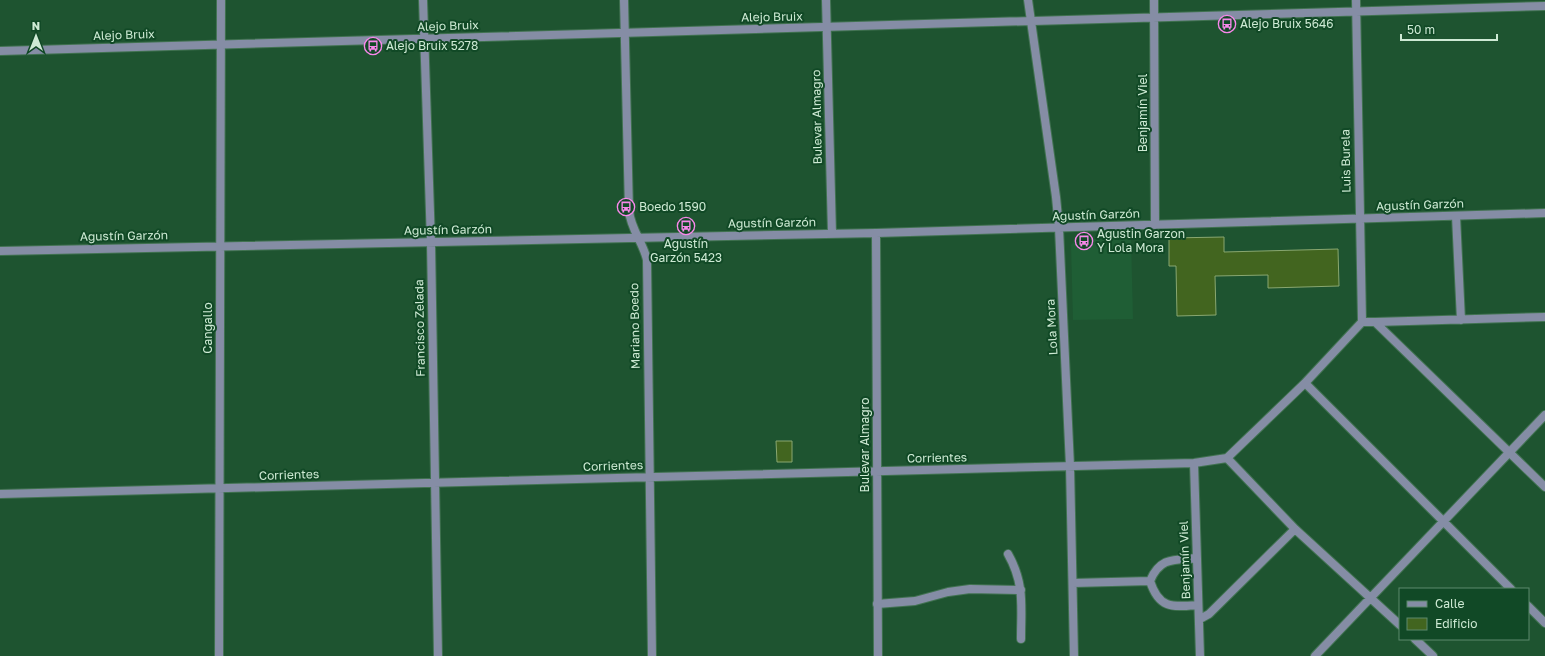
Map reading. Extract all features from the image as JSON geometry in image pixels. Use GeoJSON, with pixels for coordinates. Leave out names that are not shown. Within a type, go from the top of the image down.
{"type":"FeatureCollection","features":[{"type":"Feature","properties":{"kind":"street","name":"Cangallo"},"geometry":{"type":"LineString","coordinates":[[219,656],[221,0]]}},
{"type":"Feature","properties":{"kind":"street","name":"Francisco Zelada"},"geometry":{"type":"LineString","coordinates":[[423,0],[431,243],[438,656]]}},
{"type":"Feature","properties":{"kind":"street","name":"Mariano Boedo"},"geometry":{"type":"LineString","coordinates":[[624,0],[630,211],[632,228],[642,245],[647,260],[652,656]]}},
{"type":"Feature","properties":{"kind":"street","name":"Bulevar Almagro"},"geometry":{"type":"LineString","coordinates":[[826,0],[832,234]]}},
{"type":"Feature","properties":{"kind":"street","name":"Lola Mora"},"geometry":{"type":"LineString","coordinates":[[1028,0],[1056,197],[1059,228],[1070,466],[1074,656]]}},
{"type":"Feature","properties":{"kind":"street","name":"Benjamín Viel"},"geometry":{"type":"LineString","coordinates":[[1154,0],[1155,225]]}},
{"type":"Feature","properties":{"kind":"street","name":"Luis Burela"},"geometry":{"type":"LineString","coordinates":[[1356,0],[1358,219],[1362,322]]}},
{"type":"Feature","properties":{"kind":"street","name":"Alejo Bruix"},"geometry":{"type":"LineString","coordinates":[[0,51],[1030,22],[1154,16],[1545,6]]}},
{"type":"Feature","properties":{"kind":"street","name":"Agustín Garzón"},"geometry":{"type":"LineString","coordinates":[[0,251],[876,233],[1545,213]]}},
{"type":"Feature","properties":{"kind":"street"},"geometry":{"type":"LineString","coordinates":[[1456,216],[1461,320]]}},
{"type":"Feature","properties":{"kind":"street","name":"Bulevar Almagro"},"geometry":{"type":"LineString","coordinates":[[876,233],[878,656]]}},
{"type":"Feature","properties":{"kind":"street"},"geometry":{"type":"LineString","coordinates":[[1399,624],[1295,529],[1226,458],[1305,383],[1362,322],[1545,317]]}},
{"type":"Feature","properties":{"kind":"street"},"geometry":{"type":"LineString","coordinates":[[1375,322],[1545,486]]}},
{"type":"Feature","properties":{"kind":"street"},"geometry":{"type":"LineString","coordinates":[[1305,383],[1510,588]]}},
{"type":"Feature","properties":{"kind":"street"},"geometry":{"type":"LineString","coordinates":[[1315,656],[1545,415]]}},
{"type":"Feature","properties":{"kind":"street","name":"Corrientes"},"geometry":{"type":"LineString","coordinates":[[0,494],[1194,463],[1226,458]]}},
{"type":"Feature","properties":{"kind":"street","name":"Benjamín Viel"},"geometry":{"type":"LineString","coordinates":[[1194,463],[1200,656]]}},
{"type":"Feature","properties":{"kind":"street"},"geometry":{"type":"LineString","coordinates":[[1200,619],[1209,614],[1295,529]]}},
{"type":"Feature","properties":{"kind":"street"},"geometry":{"type":"LineString","coordinates":[[1008,554],[1016,568],[1021,590],[1021,639]]}},
{"type":"Feature","properties":{"kind":"street"},"geometry":{"type":"LineString","coordinates":[[1197,558],[1174,560],[1163,563],[1155,569],[1150,581],[1154,594],[1162,602],[1173,606],[1198,606]]}},
{"type":"Feature","properties":{"kind":"street"},"geometry":{"type":"LineString","coordinates":[[1072,582],[1150,581]]}},
{"type":"Feature","properties":{"kind":"street"},"geometry":{"type":"LineString","coordinates":[[877,604],[916,601],[948,592],[970,589],[1021,590]]}},
{"type":"Feature","properties":{"kind":"street"},"geometry":{"type":"LineString","coordinates":[[1529,607],[1545,623]]}},
{"type":"Feature","properties":{"kind":"street"},"geometry":{"type":"LineString","coordinates":[[1416,640],[1434,656]]}},
{"type":"Feature","properties":{"kind":"shaded area"},"geometry":{"type":"Polygon","coordinates":[[[1131,238],[1133,319],[1073,320],[1071,245],[1077,239],[1131,238]]]}},
{"type":"Feature","properties":{"kind":"building"},"geometry":{"type":"Polygon","coordinates":[[[1224,237],[1224,252],[1338,249],[1339,286],[1268,288],[1268,275],[1215,276],[1216,315],[1177,316],[1176,266],[1169,266],[1169,238],[1224,237]]]}},
{"type":"Feature","properties":{"kind":"building"},"geometry":{"type":"Polygon","coordinates":[[[776,441],[792,441],[792,462],[777,462],[776,441]]]}},
{"type":"Feature","properties":{"kind":"place","name":"Alejo Bruix 5646"},"geometry":{"type":"Point","coordinates":[1227,24]}},
{"type":"Feature","properties":{"kind":"place","name":"Alejo Bruix 5278"},"geometry":{"type":"Point","coordinates":[373,46]}},
{"type":"Feature","properties":{"kind":"place","name":"Boedo 1590"},"geometry":{"type":"Point","coordinates":[626,207]}},
{"type":"Feature","properties":{"kind":"place","name":"Agustín Garzón 5423"},"geometry":{"type":"Point","coordinates":[686,226]}},
{"type":"Feature","properties":{"kind":"place","name":"Agustin Garzon Y Lola Mora"},"geometry":{"type":"Point","coordinates":[1084,241]}}]}
